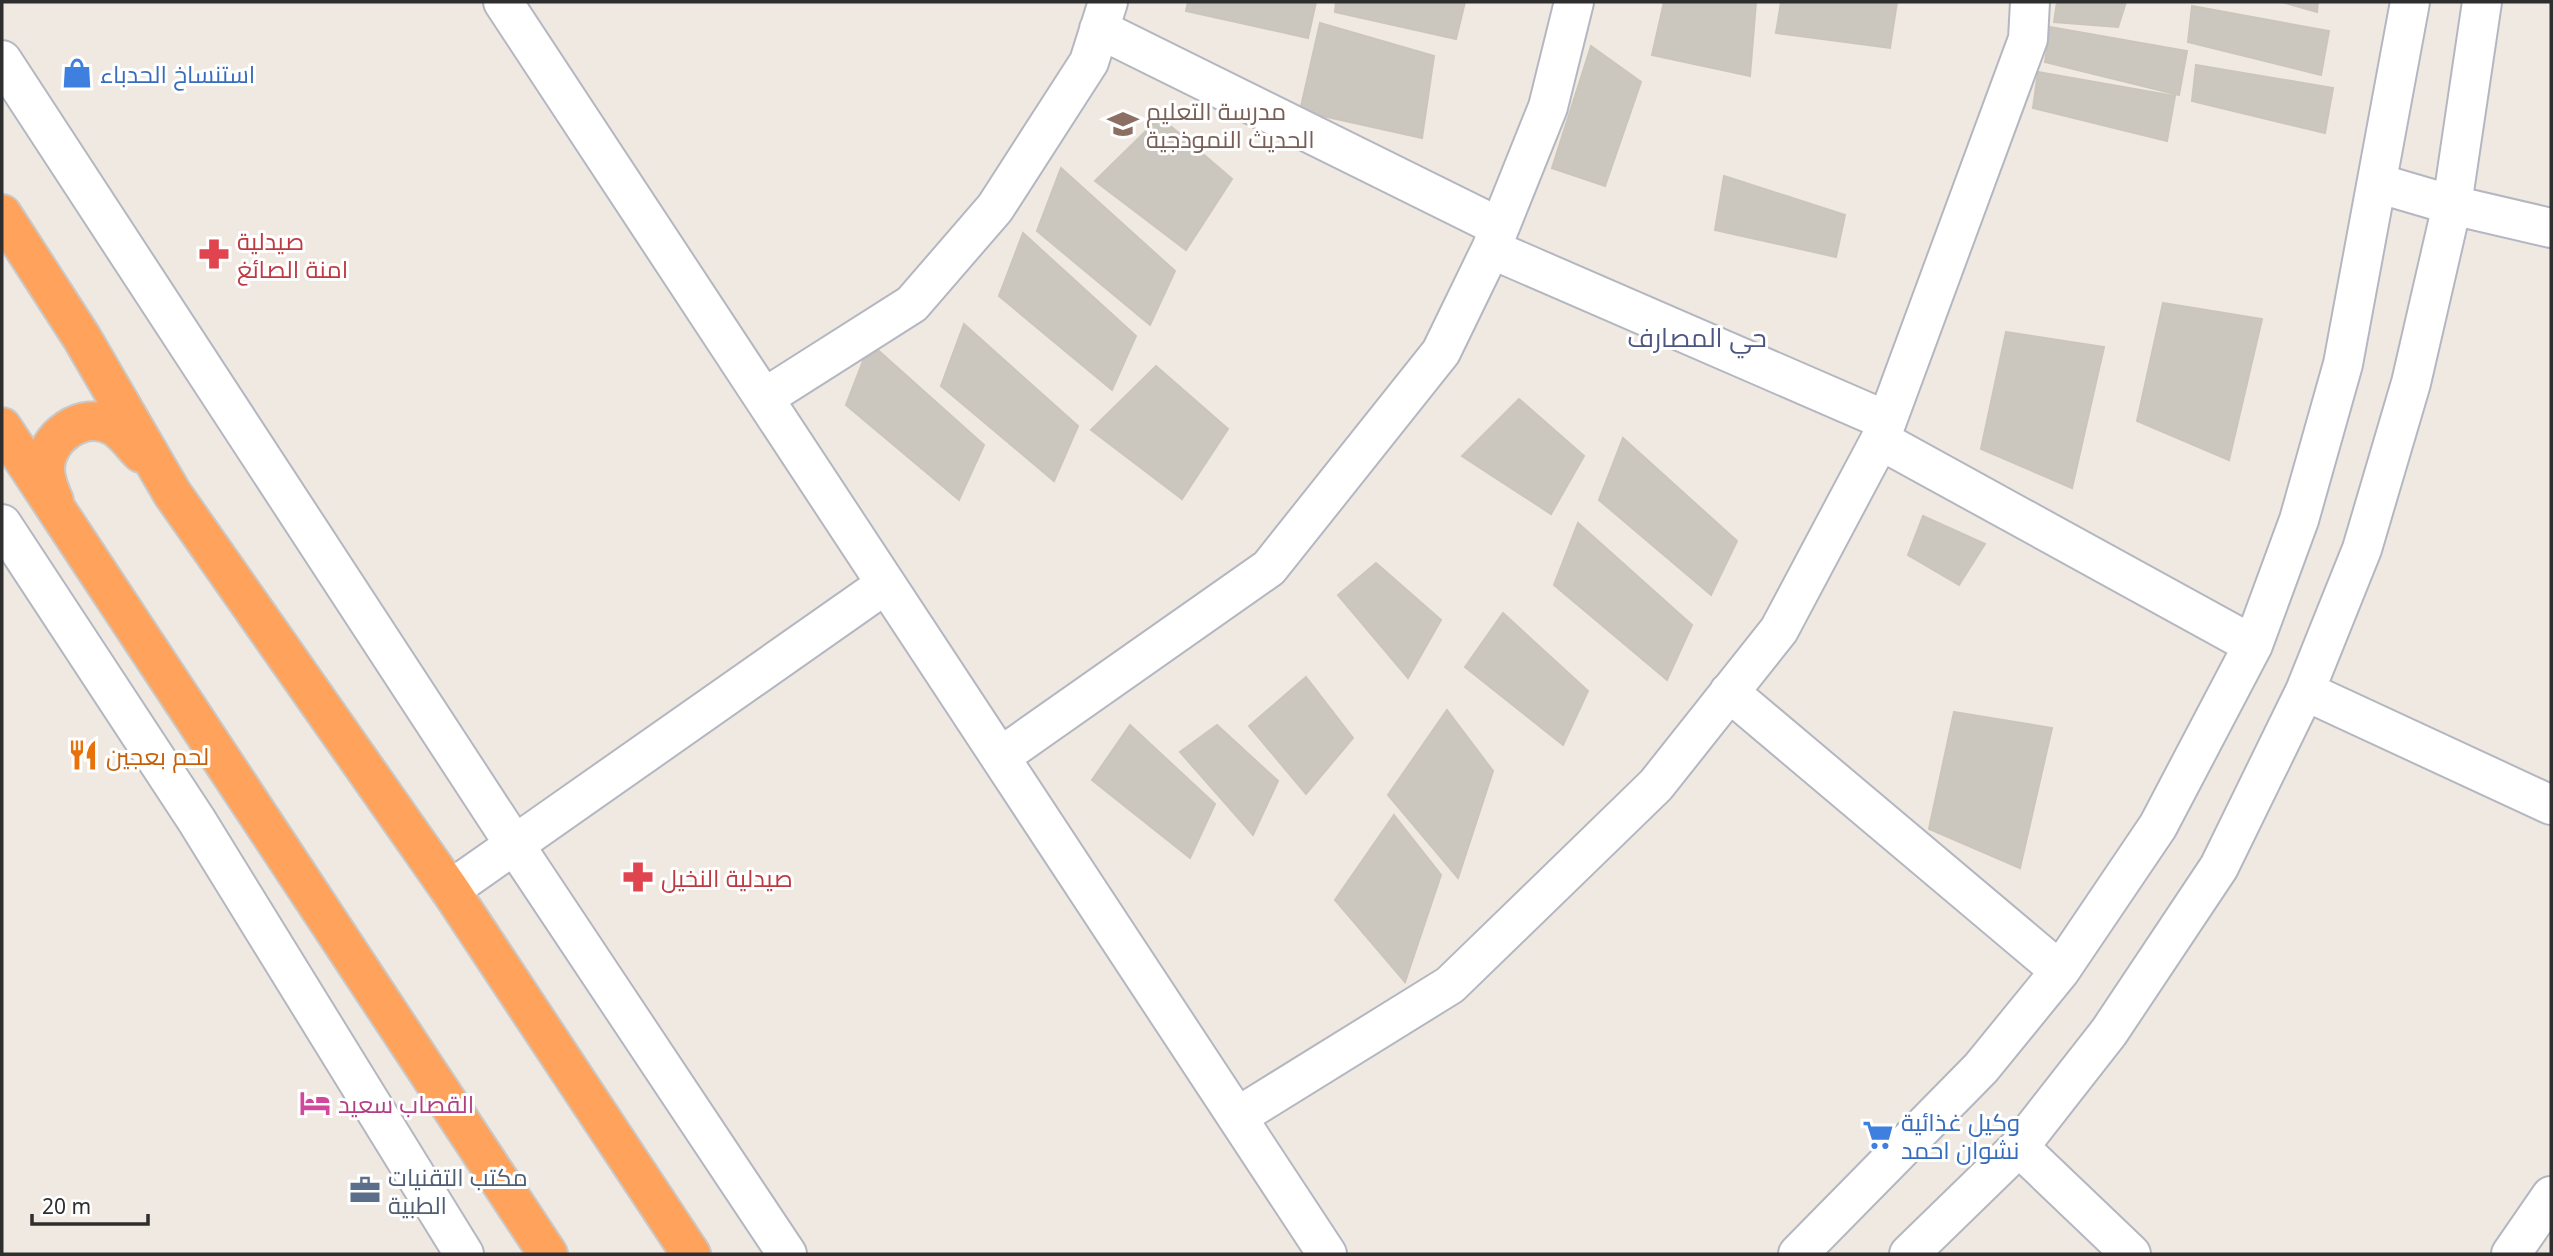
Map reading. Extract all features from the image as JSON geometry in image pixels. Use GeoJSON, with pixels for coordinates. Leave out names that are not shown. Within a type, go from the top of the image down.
{"type":"FeatureCollection","features":[{"type":"Feature","properties":{"kind":"highway"},"geometry":{"type":"LineString","coordinates":[[2,214],[82,338],[172,493]]}},
{"type":"Feature","properties":{"kind":"highway"},"geometry":{"type":"LineString","coordinates":[[74,538],[53,499],[45,471],[47,455],[55,441],[66,430],[81,423],[98,422],[114,426],[139,451],[172,493],[450,890],[691,1254]]}},
{"type":"Feature","properties":{"kind":"highway"},"geometry":{"type":"LineString","coordinates":[[2,427],[548,1254]]}},
{"type":"Feature","properties":{"kind":"street"},"geometry":{"type":"LineString","coordinates":[[503,2],[1327,1254]]}},
{"type":"Feature","properties":{"kind":"street"},"geometry":{"type":"LineString","coordinates":[[1000,757],[1269,568],[1441,352],[1495,238],[1548,107],[1574,2]]}},
{"type":"Feature","properties":{"kind":"street"},"geometry":{"type":"LineString","coordinates":[[1237,1117],[1450,985],[1656,785],[1779,630],[1883,430],[2028,39],[2030,2]]}},
{"type":"Feature","properties":{"kind":"street"},"geometry":{"type":"LineString","coordinates":[[1798,1254],[1981,1068],[2060,971],[2158,826],[2253,645],[2299,520],[2343,364],[2410,2]]}},
{"type":"Feature","properties":{"kind":"street"},"geometry":{"type":"LineString","coordinates":[[1909,1254],[2019,1147],[2109,1032],[2219,867],[2305,691],[2362,549],[2411,383],[2452,205],[2482,2]]}},
{"type":"Feature","properties":{"kind":"street"},"geometry":{"type":"LineString","coordinates":[[764,398],[912,304],[995,208],[1089,62],[1104,16],[1495,238],[1883,430],[2253,645]]}},
{"type":"Feature","properties":{"kind":"street"},"geometry":{"type":"LineString","coordinates":[[2,60],[514,844],[787,1254]]}},
{"type":"Feature","properties":{"kind":"street"},"geometry":{"type":"LineString","coordinates":[[2377,183],[2452,205],[2551,228]]}},
{"type":"Feature","properties":{"kind":"street"},"geometry":{"type":"LineString","coordinates":[[2,524],[197,821],[464,1254]]}},
{"type":"Feature","properties":{"kind":"street"},"geometry":{"type":"LineString","coordinates":[[450,890],[886,584]]}},
{"type":"Feature","properties":{"kind":"street"},"geometry":{"type":"LineString","coordinates":[[2305,691],[2551,805]]}},
{"type":"Feature","properties":{"kind":"street"},"geometry":{"type":"LineString","coordinates":[[1729,692],[2060,971]]}},
{"type":"Feature","properties":{"kind":"street"},"geometry":{"type":"LineString","coordinates":[[2019,1147],[2131,1254]]}},
{"type":"Feature","properties":{"kind":"street"},"geometry":{"type":"LineString","coordinates":[[2511,1254],[2551,1196]]}},
{"type":"Feature","properties":{"kind":"building"},"geometry":{"type":"Polygon","coordinates":[[[1188,2],[1316,2],[1308,38],[1186,11],[1188,2]]]}},
{"type":"Feature","properties":{"kind":"building"},"geometry":{"type":"Polygon","coordinates":[[[1336,2],[1465,2],[1456,39],[1335,12],[1336,2]]]}},
{"type":"Feature","properties":{"kind":"building"},"geometry":{"type":"Polygon","coordinates":[[[1664,2],[1756,2],[1750,76],[1652,55],[1664,2]]]}},
{"type":"Feature","properties":{"kind":"building"},"geometry":{"type":"Polygon","coordinates":[[[1781,2],[1897,2],[1890,48],[1776,33],[1781,2]]]}},
{"type":"Feature","properties":{"kind":"building"},"geometry":{"type":"Polygon","coordinates":[[[2057,2],[2126,2],[2118,27],[2054,22],[2057,2]]]}},
{"type":"Feature","properties":{"kind":"building"},"geometry":{"type":"Polygon","coordinates":[[[2282,2],[2318,2],[2317,12],[2282,2]]]}},
{"type":"Feature","properties":{"kind":"building"},"geometry":{"type":"Polygon","coordinates":[[[2192,6],[2329,31],[2321,75],[2188,42],[2192,6]]]}},
{"type":"Feature","properties":{"kind":"building"},"geometry":{"type":"Polygon","coordinates":[[[1320,23],[1434,56],[1422,138],[1300,111],[1320,23]]]}},
{"type":"Feature","properties":{"kind":"building"},"geometry":{"type":"Polygon","coordinates":[[[2050,27],[2187,51],[2179,95],[2045,62],[2050,27]]]}},
{"type":"Feature","properties":{"kind":"building"},"geometry":{"type":"Polygon","coordinates":[[[1591,46],[1641,82],[1605,186],[1552,168],[1591,46]]]}},
{"type":"Feature","properties":{"kind":"building"},"geometry":{"type":"Polygon","coordinates":[[[2196,65],[2333,88],[2325,133],[2192,101],[2196,65]]]}},
{"type":"Feature","properties":{"kind":"building"},"geometry":{"type":"Polygon","coordinates":[[[2038,72],[2175,96],[2167,141],[2033,108],[2038,72]]]}},
{"type":"Feature","properties":{"kind":"building"},"geometry":{"type":"Polygon","coordinates":[[[1160,117],[1232,179],[1186,250],[1095,181],[1160,117]]]}},
{"type":"Feature","properties":{"kind":"building"},"geometry":{"type":"Polygon","coordinates":[[[1061,168],[1175,271],[1150,325],[1037,231],[1061,168]]]}},
{"type":"Feature","properties":{"kind":"building"},"geometry":{"type":"Polygon","coordinates":[[[1724,176],[1845,215],[1836,257],[1715,230],[1724,176]]]}},
{"type":"Feature","properties":{"kind":"building"},"geometry":{"type":"Polygon","coordinates":[[[1023,233],[1136,336],[1112,390],[999,296],[1023,233]]]}},
{"type":"Feature","properties":{"kind":"building"},"geometry":{"type":"Polygon","coordinates":[[[2163,303],[2262,319],[2229,460],[2137,421],[2163,303]]]}},
{"type":"Feature","properties":{"kind":"building"},"geometry":{"type":"Polygon","coordinates":[[[964,324],[1078,426],[1054,481],[941,386],[964,324]]]}},
{"type":"Feature","properties":{"kind":"building"},"geometry":{"type":"Polygon","coordinates":[[[2006,332],[2104,347],[2072,488],[1981,449],[2006,332]]]}},
{"type":"Feature","properties":{"kind":"building"},"geometry":{"type":"Polygon","coordinates":[[[870,343],[984,445],[959,500],[846,405],[870,343]]]}},
{"type":"Feature","properties":{"kind":"building"},"geometry":{"type":"Polygon","coordinates":[[[1156,366],[1228,429],[1182,499],[1091,430],[1156,366]]]}},
{"type":"Feature","properties":{"kind":"building"},"geometry":{"type":"Polygon","coordinates":[[[1519,399],[1584,456],[1551,514],[1462,456],[1519,399]]]}},
{"type":"Feature","properties":{"kind":"building"},"geometry":{"type":"Polygon","coordinates":[[[1623,438],[1737,541],[1711,595],[1599,500],[1623,438]]]}},
{"type":"Feature","properties":{"kind":"building"},"geometry":{"type":"Polygon","coordinates":[[[1923,516],[1985,544],[1959,585],[1908,555],[1923,516]]]}},
{"type":"Feature","properties":{"kind":"building"},"geometry":{"type":"Polygon","coordinates":[[[1578,523],[1692,625],[1667,680],[1554,585],[1578,523]]]}},
{"type":"Feature","properties":{"kind":"building"},"geometry":{"type":"Polygon","coordinates":[[[1376,563],[1441,620],[1408,678],[1338,595],[1376,563]]]}},
{"type":"Feature","properties":{"kind":"building"},"geometry":{"type":"Polygon","coordinates":[[[1503,613],[1588,691],[1563,745],[1465,667],[1503,613]]]}},
{"type":"Feature","properties":{"kind":"building"},"geometry":{"type":"Polygon","coordinates":[[[1306,677],[1353,738],[1306,794],[1249,726],[1306,677]]]}},
{"type":"Feature","properties":{"kind":"building"},"geometry":{"type":"Polygon","coordinates":[[[1447,710],[1493,771],[1458,878],[1388,795],[1447,710]]]}},
{"type":"Feature","properties":{"kind":"building"},"geometry":{"type":"Polygon","coordinates":[[[1954,712],[2052,728],[2020,868],[1929,829],[1954,712]]]}},
{"type":"Feature","properties":{"kind":"building"},"geometry":{"type":"Polygon","coordinates":[[[1130,725],[1215,804],[1190,858],[1092,780],[1130,725]]]}},
{"type":"Feature","properties":{"kind":"building"},"geometry":{"type":"Polygon","coordinates":[[[1217,725],[1278,781],[1253,835],[1180,752],[1217,725]]]}},
{"type":"Feature","properties":{"kind":"building"},"geometry":{"type":"Polygon","coordinates":[[[1394,815],[1441,875],[1405,982],[1335,900],[1394,815]]]}},
{"type":"Feature","properties":{"kind":"place","name":"استنساخ الحدباء"},"geometry":{"type":"Point","coordinates":[77,73]}},
{"type":"Feature","properties":{"kind":"place","name":"مدرسة التعليم الحديث النموذجية"},"geometry":{"type":"Point","coordinates":[1123,124]}},
{"type":"Feature","properties":{"kind":"place","name":"صيدلية امنة الصائغ"},"geometry":{"type":"Point","coordinates":[214,254]}},
{"type":"Feature","properties":{"kind":"place","name":"لحم بعجين"},"geometry":{"type":"Point","coordinates":[83,755]}},
{"type":"Feature","properties":{"kind":"place","name":"صيدلية النخيل"},"geometry":{"type":"Point","coordinates":[638,877]}},
{"type":"Feature","properties":{"kind":"place","name":"القصاب سعيد"},"geometry":{"type":"Point","coordinates":[315,1103]}},
{"type":"Feature","properties":{"kind":"place","name":"وكيل غذائية نشوان احمد"},"geometry":{"type":"Point","coordinates":[1878,1135]}},
{"type":"Feature","properties":{"kind":"place","name":"مكتب التقنيات الطبية"},"geometry":{"type":"Point","coordinates":[365,1190]}},
{"type":"Feature","properties":{"kind":"district","name":"حي المصارف"},"geometry":{"type":"Point","coordinates":[1697,337]}}]}
